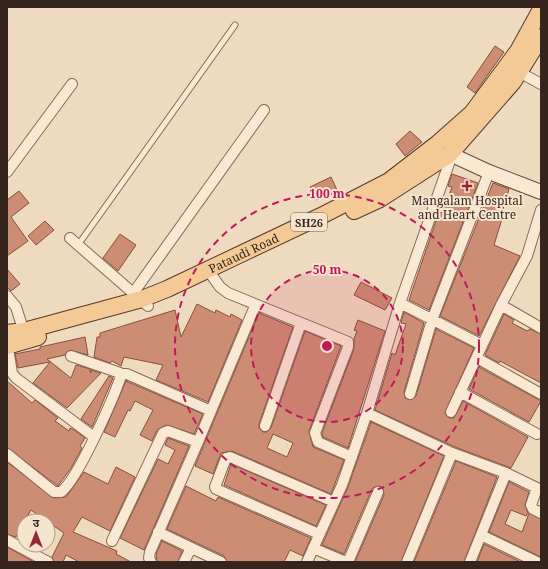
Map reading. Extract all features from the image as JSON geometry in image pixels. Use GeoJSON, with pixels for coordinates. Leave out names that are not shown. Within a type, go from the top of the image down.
{"type":"FeatureCollection","features":[{"type":"Feature","properties":{"kind":"main road","name":"Pataudi Road"},"geometry":{"type":"LineString","coordinates":[[211,274],[389,181],[437,144],[472,114],[518,51],[541,9]]}},
{"type":"Feature","properties":{"kind":"main road","name":"SH26"},"geometry":{"type":"LineString","coordinates":[[7,341],[141,299],[211,274],[380,199],[451,154],[519,72],[541,37]]}},
{"type":"Feature","properties":{"kind":"street"},"geometry":{"type":"LineString","coordinates":[[519,72],[541,84]]}},
{"type":"Feature","properties":{"kind":"street"},"geometry":{"type":"LineString","coordinates":[[7,172],[72,84]]}},
{"type":"Feature","properties":{"kind":"street"},"geometry":{"type":"LineString","coordinates":[[70,238],[141,299],[264,110]]}},
{"type":"Feature","properties":{"kind":"street"},"geometry":{"type":"LineString","coordinates":[[307,562],[352,457],[367,413],[400,303],[451,154],[489,172],[541,192]]}},
{"type":"Feature","properties":{"kind":"street"},"geometry":{"type":"LineString","coordinates":[[410,394],[432,320],[489,172]]}},
{"type":"Feature","properties":{"kind":"street"},"geometry":{"type":"LineString","coordinates":[[451,412],[501,305],[527,256],[541,210]]}},
{"type":"Feature","properties":{"kind":"street"},"geometry":{"type":"LineString","coordinates":[[211,274],[228,293],[254,306],[347,341],[348,344],[315,432],[318,442],[352,457]]}},
{"type":"Feature","properties":{"kind":"street"},"geometry":{"type":"LineString","coordinates":[[7,296],[16,307],[25,335]]}},
{"type":"Feature","properties":{"kind":"street"},"geometry":{"type":"LineString","coordinates":[[400,303],[482,345]]}},
{"type":"Feature","properties":{"kind":"street"},"geometry":{"type":"LineString","coordinates":[[501,305],[541,328]]}},
{"type":"Feature","properties":{"kind":"street"},"geometry":{"type":"LineString","coordinates":[[151,562],[149,558],[150,552],[158,532],[198,442],[254,306]]}},
{"type":"Feature","properties":{"kind":"street"},"geometry":{"type":"LineString","coordinates":[[265,426],[301,323]]}},
{"type":"Feature","properties":{"kind":"street"},"geometry":{"type":"LineString","coordinates":[[7,341],[12,373],[16,378],[94,437]]}},
{"type":"Feature","properties":{"kind":"street"},"geometry":{"type":"LineString","coordinates":[[72,356],[79,357],[121,374],[127,374],[211,411]]}},
{"type":"Feature","properties":{"kind":"street"},"geometry":{"type":"LineString","coordinates":[[477,358],[541,394]]}},
{"type":"Feature","properties":{"kind":"street"},"geometry":{"type":"LineString","coordinates":[[7,454],[58,493],[68,485],[94,437],[121,374]]}},
{"type":"Feature","properties":{"kind":"street"},"geometry":{"type":"LineString","coordinates":[[460,392],[537,434]]}},
{"type":"Feature","properties":{"kind":"street"},"geometry":{"type":"LineString","coordinates":[[367,413],[452,453],[539,484],[531,505],[533,509],[541,513]]}},
{"type":"Feature","properties":{"kind":"street"},"geometry":{"type":"LineString","coordinates":[[112,541],[162,432],[168,431],[198,442]]}},
{"type":"Feature","properties":{"kind":"street"},"geometry":{"type":"LineString","coordinates":[[407,562],[452,453]]}},
{"type":"Feature","properties":{"kind":"street"},"geometry":{"type":"LineString","coordinates":[[319,534],[216,489],[215,487],[226,458],[230,457],[334,502]]}},
{"type":"Feature","properties":{"kind":"street"},"geometry":{"type":"LineString","coordinates":[[470,562],[506,473]]}},
{"type":"Feature","properties":{"kind":"street"},"geometry":{"type":"LineString","coordinates":[[313,548],[347,562],[378,492]]}},
{"type":"Feature","properties":{"kind":"street"},"geometry":{"type":"LineString","coordinates":[[158,532],[221,562]]}},
{"type":"Feature","properties":{"kind":"street"},"geometry":{"type":"LineString","coordinates":[[481,535],[537,562]]}},
{"type":"Feature","properties":{"kind":"street"},"geometry":{"type":"LineString","coordinates":[[7,540],[48,562]]}},
{"type":"Feature","properties":{"kind":"street"},"geometry":{"type":"LineString","coordinates":[[184,562],[191,548]]}},
{"type":"Feature","properties":{"kind":"lane"},"geometry":{"type":"LineString","coordinates":[[78,245],[235,25]]}},
{"type":"Feature","properties":{"kind":"building"},"geometry":{"type":"Polygon","coordinates":[[[495,46],[504,52],[475,93],[467,87],[495,46]]]}},
{"type":"Feature","properties":{"kind":"building"},"geometry":{"type":"Polygon","coordinates":[[[410,131],[422,142],[405,156],[396,144],[410,131]]]}},
{"type":"Feature","properties":{"kind":"building"},"geometry":{"type":"Polygon","coordinates":[[[452,174],[478,183],[429,310],[409,300],[439,212],[442,213],[452,187],[448,186],[452,174]]]}},
{"type":"Feature","properties":{"kind":"building"},"geometry":{"type":"Polygon","coordinates":[[[331,177],[337,190],[316,200],[310,187],[331,177]]]}},
{"type":"Feature","properties":{"kind":"building"},"geometry":{"type":"Polygon","coordinates":[[[493,183],[509,189],[494,245],[520,256],[479,336],[440,316],[493,183]]]}},
{"type":"Feature","properties":{"kind":"building"},"geometry":{"type":"Polygon","coordinates":[[[19,191],[29,203],[11,217],[28,241],[7,256],[7,200],[19,191]]]}},
{"type":"Feature","properties":{"kind":"building"},"geometry":{"type":"Polygon","coordinates":[[[45,221],[54,230],[36,245],[28,236],[45,221]]]}},
{"type":"Feature","properties":{"kind":"building"},"geometry":{"type":"Polygon","coordinates":[[[120,234],[136,245],[118,271],[103,258],[120,234]]]}},
{"type":"Feature","properties":{"kind":"building"},"geometry":{"type":"Polygon","coordinates":[[[7,269],[20,284],[11,291],[7,287],[7,269]]]}},
{"type":"Feature","properties":{"kind":"building"},"geometry":{"type":"Polygon","coordinates":[[[361,282],[392,298],[385,310],[354,295],[361,282]]]}},
{"type":"Feature","properties":{"kind":"building"},"geometry":{"type":"Polygon","coordinates":[[[197,304],[215,313],[216,310],[230,317],[231,314],[242,320],[208,402],[156,380],[163,365],[124,357],[121,366],[112,361],[110,363],[94,357],[97,337],[100,337],[100,333],[175,310],[181,337],[197,304]]]}},
{"type":"Feature","properties":{"kind":"building"},"geometry":{"type":"Polygon","coordinates":[[[404,312],[424,323],[404,392],[405,398],[411,400],[416,396],[436,329],[474,348],[445,413],[449,418],[454,418],[463,401],[528,437],[511,468],[455,447],[375,410],[392,353],[395,355],[406,324],[401,323],[404,312]]]}},
{"type":"Feature","properties":{"kind":"building"},"geometry":{"type":"Polygon","coordinates":[[[259,313],[293,327],[259,424],[259,428],[263,432],[267,432],[271,428],[305,331],[341,346],[309,431],[313,447],[344,460],[331,494],[232,451],[221,453],[213,474],[195,466],[259,313]],[[273,434],[267,448],[287,457],[293,443],[273,434]]]}},
{"type":"Feature","properties":{"kind":"building"},"geometry":{"type":"Polygon","coordinates":[[[504,314],[514,320],[512,323],[527,331],[530,329],[541,334],[541,383],[500,361],[499,363],[485,355],[504,314]]]}},
{"type":"Feature","properties":{"kind":"building"},"geometry":{"type":"Polygon","coordinates":[[[358,320],[385,331],[348,448],[323,437],[322,433],[354,349],[354,339],[357,331],[354,330],[358,320]]]}},
{"type":"Feature","properties":{"kind":"building"},"geometry":{"type":"Polygon","coordinates":[[[85,337],[88,355],[70,350],[65,355],[47,359],[71,378],[76,365],[90,369],[91,373],[91,370],[101,373],[67,408],[33,383],[50,362],[18,368],[15,354],[85,337]]]}},
{"type":"Feature","properties":{"kind":"building"},"geometry":{"type":"Polygon","coordinates":[[[479,367],[541,401],[529,422],[469,389],[479,367]]]}},
{"type":"Feature","properties":{"kind":"building"},"geometry":{"type":"Polygon","coordinates":[[[109,376],[113,378],[92,427],[81,419],[109,376]]]}},
{"type":"Feature","properties":{"kind":"building"},"geometry":{"type":"Polygon","coordinates":[[[7,381],[32,403],[35,400],[58,418],[55,421],[69,431],[70,428],[85,438],[80,446],[82,448],[71,468],[58,486],[7,448],[7,381]]]}},
{"type":"Feature","properties":{"kind":"building"},"geometry":{"type":"Polygon","coordinates":[[[126,381],[203,414],[194,434],[166,425],[157,430],[152,441],[140,435],[153,410],[135,401],[130,411],[128,410],[115,437],[104,432],[126,381]]]}},
{"type":"Feature","properties":{"kind":"building"},"geometry":{"type":"Polygon","coordinates":[[[371,422],[444,456],[401,562],[355,562],[384,495],[383,488],[380,486],[372,489],[344,554],[322,545],[348,487],[371,422]]]}},
{"type":"Feature","properties":{"kind":"building"},"geometry":{"type":"Polygon","coordinates":[[[168,438],[189,446],[144,550],[120,538],[158,459],[168,464],[175,450],[165,445],[168,438]]]}},
{"type":"Feature","properties":{"kind":"building"},"geometry":{"type":"Polygon","coordinates":[[[456,461],[497,477],[464,562],[414,562],[456,461]]]}},
{"type":"Feature","properties":{"kind":"building"},"geometry":{"type":"Polygon","coordinates":[[[7,462],[54,498],[66,497],[84,472],[108,484],[116,467],[135,477],[110,531],[82,517],[73,532],[117,551],[116,554],[131,562],[79,562],[66,555],[63,562],[54,562],[52,557],[54,553],[56,553],[56,549],[64,533],[56,527],[56,513],[35,513],[31,510],[29,513],[16,513],[16,537],[7,534],[7,462]]]}},
{"type":"Feature","properties":{"kind":"building"},"geometry":{"type":"Polygon","coordinates":[[[231,464],[326,505],[316,526],[224,485],[231,464]]]}},
{"type":"Feature","properties":{"kind":"building"},"geometry":{"type":"Polygon","coordinates":[[[509,482],[529,492],[525,505],[528,513],[526,516],[511,510],[505,524],[522,532],[529,513],[541,519],[541,557],[489,532],[509,482]]]}},
{"type":"Feature","properties":{"kind":"building"},"geometry":{"type":"Polygon","coordinates":[[[186,486],[216,501],[218,497],[311,538],[303,556],[290,550],[284,562],[227,562],[224,556],[167,529],[186,486]]]}},
{"type":"Feature","properties":{"kind":"building"},"geometry":{"type":"Polygon","coordinates":[[[162,541],[182,551],[178,562],[157,562],[156,554],[162,541]]]}},
{"type":"Feature","properties":{"kind":"building"},"geometry":{"type":"Polygon","coordinates":[[[484,544],[521,562],[477,562],[484,544]]]}},
{"type":"Feature","properties":{"kind":"building"},"geometry":{"type":"Polygon","coordinates":[[[7,547],[34,562],[7,562],[7,547]]]}},
{"type":"Feature","properties":{"kind":"place","name":"Mangalam Hospital and Heart Centre"},"geometry":{"type":"Point","coordinates":[467,186]}}]}
